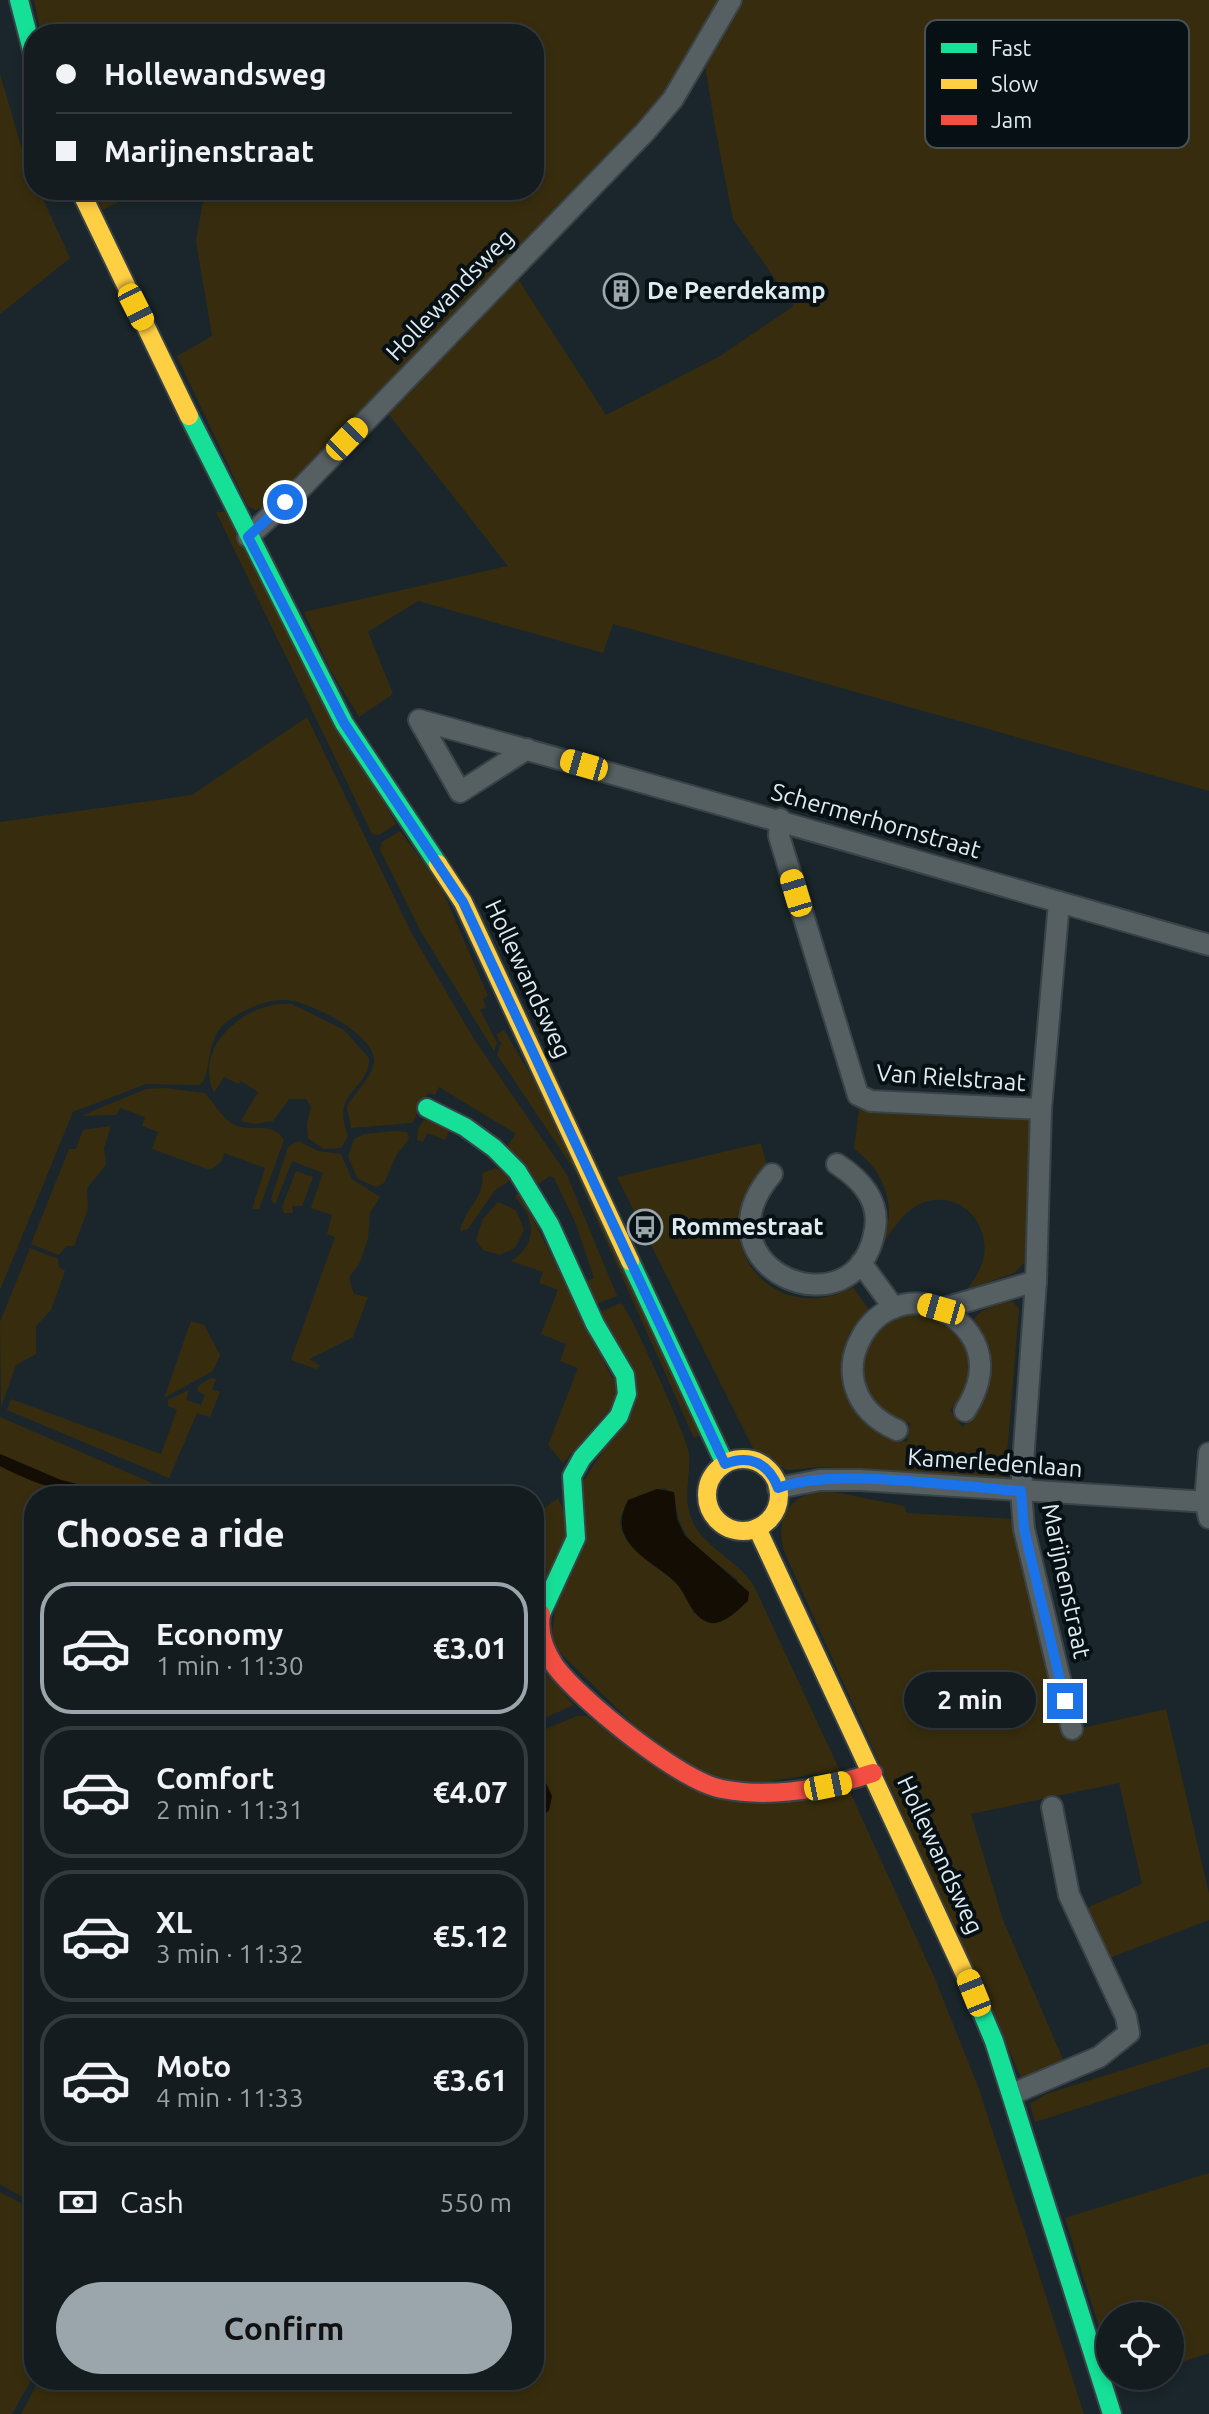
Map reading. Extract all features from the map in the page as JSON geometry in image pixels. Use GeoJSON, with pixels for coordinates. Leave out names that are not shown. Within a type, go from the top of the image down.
{"type":"FeatureCollection","features":[{"type":"Feature","properties":{"kind":"main road"},"geometry":{"type":"LineString","coordinates":[[19,0],[25,24]]}},
{"type":"Feature","properties":{"kind":"main road","name":"Hollewandsweg"},"geometry":{"type":"LineString","coordinates":[[85,200],[248,537],[344,723],[463,902],[725,1464]]}},
{"type":"Feature","properties":{"kind":"main road","name":"Hollewandsweg"},"geometry":{"type":"LineString","coordinates":[[427,1108],[484,1139],[515,1166],[533,1188],[547,1213],[589,1312],[626,1379],[627,1398],[621,1411],[602,1440],[578,1464],[572,1477],[569,1494],[577,1537],[544,1605]]}},
{"type":"Feature","properties":{"kind":"main road"},"geometry":{"type":"LineString","coordinates":[[735,1460],[757,1462],[774,1477],[778,1488],[775,1512],[757,1528],[731,1529],[711,1511],[707,1498],[709,1483],[725,1464],[735,1460]]}},
{"type":"Feature","properties":{"kind":"main road","name":"Hollewandsweg"},"geometry":{"type":"LineString","coordinates":[[757,1528],[965,1970],[1012,2094],[1112,2414]]}},
{"type":"Feature","properties":{"kind":"main road","name":"Hollewandsweg"},"geometry":{"type":"LineString","coordinates":[[544,1633],[545,1645],[562,1674],[584,1698],[662,1761],[704,1785],[740,1791],[782,1791],[850,1781],[873,1773]]}},
{"type":"Feature","properties":{"kind":"street","name":"Hollewandsweg"},"geometry":{"type":"LineString","coordinates":[[248,537],[304,485],[645,132],[673,99],[731,0]]}},
{"type":"Feature","properties":{"kind":"street","name":"Schermerhornstraat"},"geometry":{"type":"LineString","coordinates":[[527,749],[460,792],[419,720],[527,749],[780,819],[1209,945]]}},
{"type":"Feature","properties":{"kind":"street","name":"Van Rielstraat"},"geometry":{"type":"LineString","coordinates":[[780,819],[779,836],[858,1095],[871,1101],[1041,1109]]}},
{"type":"Feature","properties":{"kind":"street"},"geometry":{"type":"LineString","coordinates":[[1021,1491],[1036,1281],[1041,1109],[1059,902]]}},
{"type":"Feature","properties":{"kind":"street"},"geometry":{"type":"LineString","coordinates":[[772,1174],[758,1191],[750,1214],[750,1233],[756,1251],[767,1267],[785,1280],[818,1286],[849,1274],[861,1263],[872,1244],[874,1207],[861,1182],[837,1164]]}},
{"type":"Feature","properties":{"kind":"street"},"geometry":{"type":"LineString","coordinates":[[861,1263],[894,1308]]}},
{"type":"Feature","properties":{"kind":"street"},"geometry":{"type":"LineString","coordinates":[[941,1309],[1036,1281]]}},
{"type":"Feature","properties":{"kind":"street"},"geometry":{"type":"LineString","coordinates":[[897,1430],[871,1415],[861,1402],[852,1376],[857,1343],[865,1329],[894,1308],[925,1305],[941,1309],[959,1321],[978,1351],[979,1383],[965,1411]]}},
{"type":"Feature","properties":{"kind":"street"},"geometry":{"type":"LineString","coordinates":[[1208,1507],[1209,1453]]}},
{"type":"Feature","properties":{"kind":"street","name":"Kamerledenlaan"},"geometry":{"type":"LineString","coordinates":[[778,1488],[833,1480],[1021,1491],[1208,1507]]}},
{"type":"Feature","properties":{"kind":"street","name":"Marijnenstraat"},"geometry":{"type":"LineString","coordinates":[[1021,1491],[1024,1529],[1072,1729]]}},
{"type":"Feature","properties":{"kind":"street"},"geometry":{"type":"LineString","coordinates":[[1012,2094],[1099,2057],[1129,2033],[1126,2017],[1069,1895],[1052,1807]]}},
{"type":"Feature","properties":{"kind":"shaded area"},"geometry":{"type":"Polygon","coordinates":[[[34,0],[726,0],[656,111],[273,504],[255,510],[247,505],[177,356],[212,336],[196,241],[203,200],[544,200],[544,24],[39,24],[34,0]]]}},
{"type":"Feature","properties":{"kind":"shaded area"},"geometry":{"type":"Polygon","coordinates":[[[743,0],[1209,0],[1209,791],[613,624],[603,653],[418,601],[368,632],[393,694],[359,717],[330,669],[304,612],[508,566],[386,411],[516,276],[606,415],[720,356],[794,306],[733,219],[705,65],[743,0]]]}},
{"type":"Feature","properties":{"kind":"shaded area"},"geometry":{"type":"Polygon","coordinates":[[[0,74],[24,156],[24,200],[44,200],[70,258],[0,314],[0,74]]]}},
{"type":"Feature","properties":{"kind":"shaded area"},"geometry":{"type":"Polygon","coordinates":[[[98,200],[124,200],[102,210],[98,200]]]}},
{"type":"Feature","properties":{"kind":"shaded area"},"geometry":{"type":"Polygon","coordinates":[[[216,512],[225,512],[396,824],[379,835],[372,834],[216,512]]]}},
{"type":"Feature","properties":{"kind":"shaded area"},"geometry":{"type":"Polygon","coordinates":[[[307,717],[412,934],[474,1039],[567,1175],[617,1296],[596,1304],[581,1284],[594,1278],[576,1224],[554,1178],[550,1176],[538,1184],[506,1148],[516,1134],[439,1087],[435,1095],[428,1093],[412,1123],[351,1128],[347,1107],[371,1072],[374,1060],[371,1050],[339,1021],[309,1006],[286,1000],[256,1006],[229,1020],[215,1036],[200,1085],[146,1084],[73,1112],[0,1290],[0,822],[192,795],[307,717]]]}},
{"type":"Feature","properties":{"kind":"shaded area"},"geometry":{"type":"Polygon","coordinates":[[[400,831],[440,885],[488,996],[483,999],[486,1007],[480,1010],[497,1043],[494,1051],[420,930],[380,850],[382,842],[400,831]]]}},
{"type":"Feature","properties":{"kind":"shaded area"},"geometry":{"type":"Polygon","coordinates":[[[292,1004],[344,1030],[369,1058],[363,1078],[344,1109],[348,1136],[341,1148],[324,1149],[308,1138],[311,1107],[306,1099],[289,1099],[273,1121],[254,1124],[241,1121],[258,1092],[241,1081],[238,1084],[224,1077],[214,1093],[209,1076],[211,1059],[217,1043],[228,1029],[258,1010],[292,1004]]]}},
{"type":"Feature","properties":{"kind":"shaded area"},"geometry":{"type":"Polygon","coordinates":[[[504,1030],[554,1114],[702,1434],[694,1438],[575,1171],[497,1055],[501,1043],[496,1035],[504,1030]]]}},
{"type":"Feature","properties":{"kind":"shaded area"},"geometry":{"type":"Polygon","coordinates":[[[146,1089],[205,1093],[231,1123],[245,1128],[273,1130],[284,1140],[259,1209],[252,1209],[265,1168],[224,1153],[221,1162],[210,1170],[152,1149],[158,1132],[142,1126],[145,1117],[120,1108],[116,1115],[81,1116],[146,1089]]]}},
{"type":"Feature","properties":{"kind":"shaded area"},"geometry":{"type":"Polygon","coordinates":[[[859,1109],[1031,1115],[1026,1261],[1014,1273],[967,1290],[984,1256],[981,1230],[976,1220],[958,1204],[935,1200],[909,1211],[879,1249],[885,1235],[889,1207],[882,1181],[854,1149],[859,1109]]]}},
{"type":"Feature","properties":{"kind":"shaded area"},"geometry":{"type":"Polygon","coordinates":[[[424,1120],[451,1126],[445,1140],[427,1133],[423,1142],[417,1140],[418,1128],[424,1120]]]}},
{"type":"Feature","properties":{"kind":"shaded area"},"geometry":{"type":"Polygon","coordinates":[[[111,1126],[104,1148],[106,1165],[87,1188],[88,1209],[74,1246],[66,1246],[59,1255],[31,1244],[69,1149],[76,1149],[83,1130],[111,1126]]]}},
{"type":"Feature","properties":{"kind":"shaded area"},"geometry":{"type":"Polygon","coordinates":[[[407,1132],[409,1139],[397,1154],[384,1183],[376,1187],[358,1179],[348,1157],[354,1139],[365,1134],[407,1132]]]}},
{"type":"Feature","properties":{"kind":"shaded area"},"geometry":{"type":"Polygon","coordinates":[[[298,1141],[318,1151],[341,1154],[352,1179],[380,1197],[370,1212],[368,1239],[360,1262],[349,1278],[354,1294],[368,1297],[353,1337],[309,1359],[320,1366],[316,1369],[291,1360],[335,1237],[327,1234],[332,1215],[311,1208],[323,1173],[292,1161],[275,1205],[271,1199],[288,1147],[298,1141]]]}},
{"type":"Feature","properties":{"kind":"shaded area"},"geometry":{"type":"Polygon","coordinates":[[[761,1143],[767,1166],[747,1191],[739,1218],[741,1245],[752,1268],[770,1286],[794,1296],[822,1298],[853,1287],[869,1310],[853,1327],[844,1347],[842,1368],[845,1388],[854,1407],[867,1423],[885,1435],[907,1442],[910,1423],[881,1411],[867,1391],[863,1369],[869,1346],[882,1327],[900,1314],[922,1311],[944,1322],[960,1337],[967,1350],[970,1371],[964,1392],[950,1410],[962,1427],[981,1404],[990,1376],[987,1347],[973,1320],[995,1305],[1012,1301],[1019,1309],[1005,1478],[821,1467],[787,1470],[756,1454],[617,1177],[761,1143]]]}},
{"type":"Feature","properties":{"kind":"shaded area"},"geometry":{"type":"Polygon","coordinates":[[[496,1168],[514,1178],[495,1190],[468,1229],[460,1231],[481,1189],[482,1173],[496,1168]]]}},
{"type":"Feature","properties":{"kind":"shaded area"},"geometry":{"type":"Polygon","coordinates":[[[296,1171],[313,1177],[302,1206],[292,1206],[293,1213],[284,1213],[282,1207],[296,1171]]]}},
{"type":"Feature","properties":{"kind":"shaded area"},"geometry":{"type":"Polygon","coordinates":[[[519,1191],[621,1396],[563,1463],[548,1445],[578,1368],[560,1361],[566,1344],[541,1334],[558,1290],[539,1283],[543,1272],[511,1261],[526,1246],[531,1230],[527,1213],[515,1197],[519,1191]]]}},
{"type":"Feature","properties":{"kind":"shaded area"},"geometry":{"type":"Polygon","coordinates":[[[498,1202],[516,1210],[524,1230],[515,1248],[500,1255],[483,1250],[476,1240],[483,1219],[498,1202]]]}},
{"type":"Feature","properties":{"kind":"shaded area"},"geometry":{"type":"Polygon","coordinates":[[[30,1248],[58,1259],[59,1267],[65,1271],[51,1310],[36,1326],[36,1354],[16,1365],[1,1407],[0,1322],[30,1248]]]}},
{"type":"Feature","properties":{"kind":"shaded area"},"geometry":{"type":"Polygon","coordinates":[[[621,1303],[635,1328],[686,1442],[689,1453],[688,1503],[692,1520],[704,1538],[754,1586],[840,1771],[740,1785],[666,1756],[550,1643],[575,1494],[620,1424],[602,1311],[621,1303]],[[665,1488],[639,1497],[626,1507],[621,1518],[621,1529],[635,1549],[678,1585],[694,1614],[738,1580],[687,1536],[677,1512],[675,1496],[665,1488]]]}},
{"type":"Feature","properties":{"kind":"shaded area"},"geometry":{"type":"Polygon","coordinates":[[[191,1321],[204,1325],[220,1355],[213,1371],[164,1398],[191,1321]]]}},
{"type":"Feature","properties":{"kind":"shaded area"},"geometry":{"type":"Polygon","coordinates":[[[211,1378],[216,1379],[212,1389],[220,1392],[210,1417],[197,1413],[169,1478],[7,1410],[11,1399],[161,1454],[177,1410],[168,1406],[168,1400],[189,1390],[186,1400],[201,1405],[205,1395],[197,1391],[199,1385],[211,1378]]]}},
{"type":"Feature","properties":{"kind":"shaded area"},"geometry":{"type":"Polygon","coordinates":[[[0,1417],[159,1486],[85,1486],[61,1480],[0,1454],[0,1417]]]}},
{"type":"Feature","properties":{"kind":"shaded area"},"geometry":{"type":"Polygon","coordinates":[[[0,1454],[61,1480],[85,1486],[46,1486],[0,1466],[0,1454]]]}},
{"type":"Feature","properties":{"kind":"shaded area"},"geometry":{"type":"Polygon","coordinates":[[[0,1466],[53,1486],[24,1486],[24,2198],[0,2184],[0,1466]]]}},
{"type":"Feature","properties":{"kind":"shaded area"},"geometry":{"type":"Polygon","coordinates":[[[657,1489],[674,1492],[677,1519],[685,1536],[749,1592],[748,1601],[726,1619],[711,1623],[699,1617],[675,1582],[641,1555],[625,1536],[622,1518],[628,1500],[657,1489]]]}},
{"type":"Feature","properties":{"kind":"shaded area"},"geometry":{"type":"Polygon","coordinates":[[[824,1490],[904,1506],[907,1513],[1014,1519],[1065,1740],[1086,1727],[1166,1709],[1209,1894],[1209,1920],[1104,1960],[1084,1909],[1142,1884],[1119,1783],[971,1814],[1003,1920],[1065,2064],[1021,2077],[784,1551],[782,1528],[788,1510],[802,1497],[824,1490]]]}},
{"type":"Feature","properties":{"kind":"shaded area"},"geometry":{"type":"Polygon","coordinates":[[[558,1498],[571,1526],[544,1613],[544,1508],[558,1498]]]}},
{"type":"Feature","properties":{"kind":"shaded area"},"geometry":{"type":"Polygon","coordinates":[[[544,1671],[574,1705],[544,1718],[544,1671]]]}},
{"type":"Feature","properties":{"kind":"shaded area"},"geometry":{"type":"Polygon","coordinates":[[[577,1716],[587,1716],[659,1765],[850,1792],[935,1979],[979,2089],[1084,2414],[21,2414],[34,2390],[544,2390],[544,1815],[549,1810],[552,1796],[544,1779],[544,1730],[577,1716]]]}},
{"type":"Feature","properties":{"kind":"shaded area"},"geometry":{"type":"Polygon","coordinates":[[[544,1779],[552,1796],[549,1810],[544,1815],[544,1779]]]}},
{"type":"Feature","properties":{"kind":"shaded area"},"geometry":{"type":"Polygon","coordinates":[[[1209,2043],[1209,2067],[1035,2122],[1030,2104],[1046,2094],[1209,2043]]]}},
{"type":"Feature","properties":{"kind":"shaded area"},"geometry":{"type":"Polygon","coordinates":[[[1209,2173],[1209,2353],[1184,2361],[1184,2302],[1096,2302],[1096,2317],[1065,2218],[1209,2173]]]}},
{"type":"Feature","properties":{"kind":"shaded area"},"geometry":{"type":"Polygon","coordinates":[[[0,2192],[24,2205],[26,2390],[12,2414],[0,2414],[0,2192]]]}},
{"type":"Feature","properties":{"kind":"traffic: fast"},"geometry":{"type":"LineString","coordinates":[[19,0],[25,24]]}},
{"type":"Feature","properties":{"kind":"traffic: fast"},"geometry":{"type":"LineString","coordinates":[[189,416],[344,723],[438,864]]}},
{"type":"Feature","properties":{"kind":"traffic: fast"},"geometry":{"type":"LineString","coordinates":[[427,1108],[465,1127],[494,1148],[517,1171],[550,1225],[595,1324],[625,1375],[627,1394],[619,1416],[582,1458],[572,1476],[576,1538],[544,1607]]}},
{"type":"Feature","properties":{"kind":"traffic: fast"},"geometry":{"type":"LineString","coordinates":[[630,1261],[725,1464]]}},
{"type":"Feature","properties":{"kind":"traffic: fast"},"geometry":{"type":"LineString","coordinates":[[975,1996],[994,2041],[1112,2414]]}},
{"type":"Feature","properties":{"kind":"traffic: slow"},"geometry":{"type":"LineString","coordinates":[[85,200],[189,416]]}},
{"type":"Feature","properties":{"kind":"traffic: slow"},"geometry":{"type":"LineString","coordinates":[[438,864],[463,902],[630,1261]]}},
{"type":"Feature","properties":{"kind":"traffic: slow"},"geometry":{"type":"LineString","coordinates":[[743,1459],[763,1465],[773,1475],[779,1495],[773,1515],[763,1525],[743,1531],[723,1525],[713,1515],[707,1495],[713,1475],[723,1465],[743,1459]]}},
{"type":"Feature","properties":{"kind":"traffic: slow"},"geometry":{"type":"LineString","coordinates":[[757,1528],[975,1996]]}},
{"type":"Feature","properties":{"kind":"traffic: jam"},"geometry":{"type":"LineString","coordinates":[[544,1644],[555,1666],[608,1718],[657,1756],[704,1783],[741,1792],[779,1793],[836,1784],[873,1773]]}},
{"type":"Feature","properties":{"kind":"place","name":"De Peerdekamp"},"geometry":{"type":"Point","coordinates":[621,291]}},
{"type":"Feature","properties":{"kind":"place","name":"Rommestraat"},"geometry":{"type":"Point","coordinates":[645,1227]}},
{"type":"Feature","properties":{"kind":"route"},"geometry":{"type":"LineString","coordinates":[[285,502],[248,537],[344,723],[446,872],[463,902],[725,1464],[746,1459],[757,1462],[767,1468],[778,1488],[820,1480],[860,1480],[1021,1491],[1024,1529],[1065,1701]]}}]}
